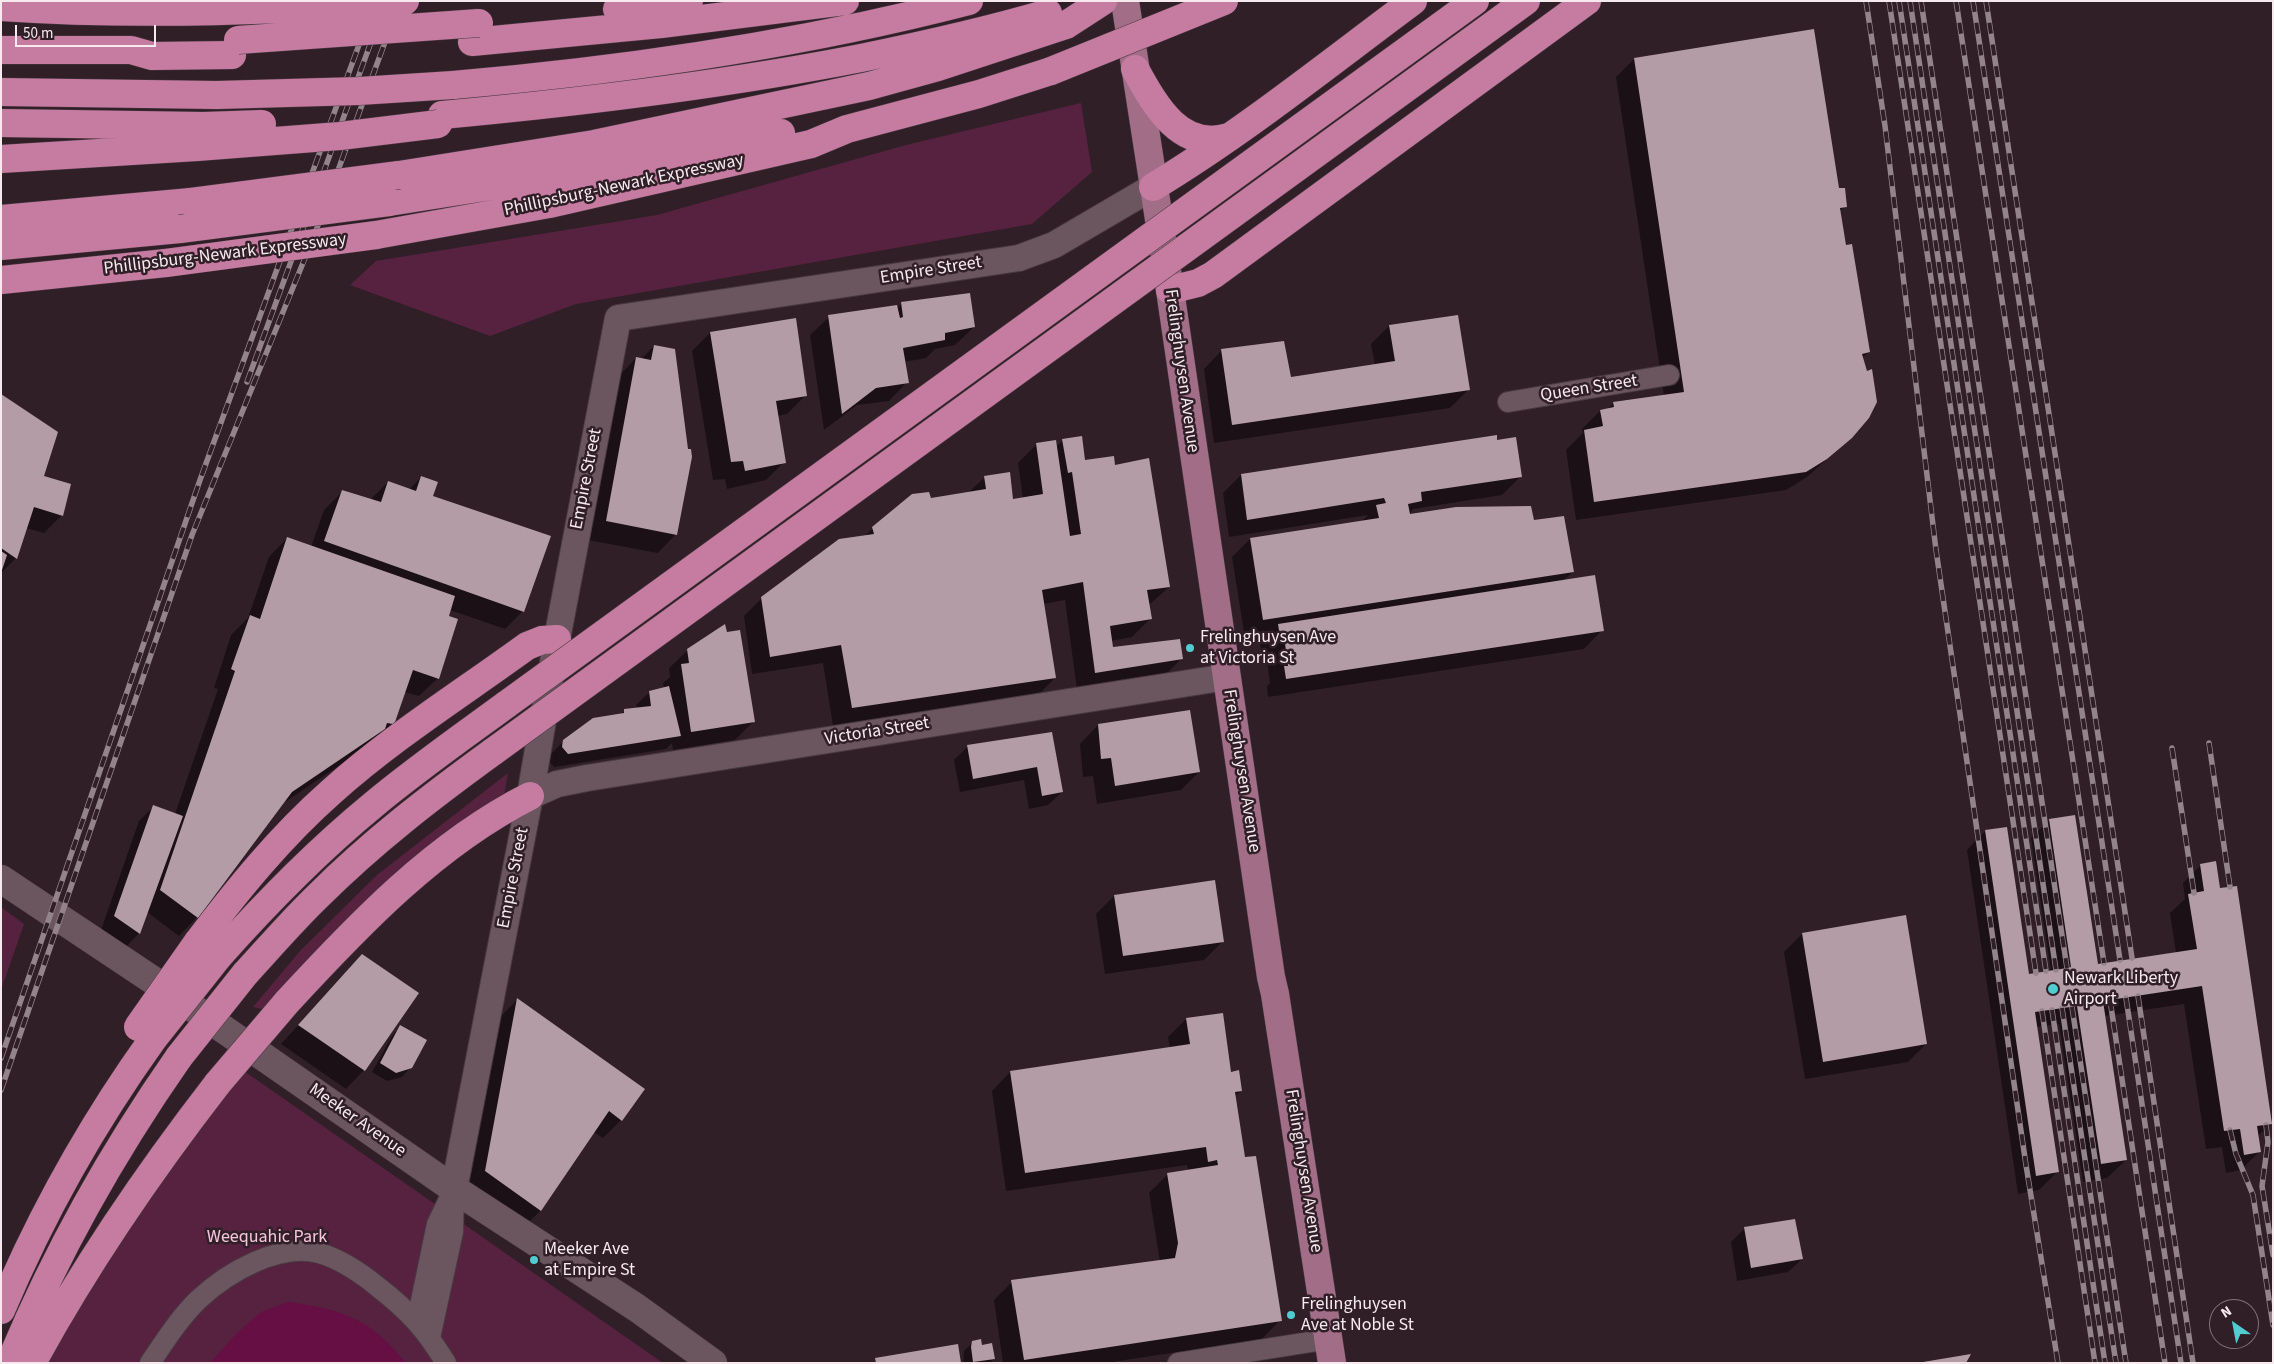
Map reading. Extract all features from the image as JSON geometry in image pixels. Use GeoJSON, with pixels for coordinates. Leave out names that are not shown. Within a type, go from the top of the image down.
{"type":"FeatureCollection","features":[{"type":"Feature","properties":{"kind":"highway"},"geometry":{"type":"LineString","coordinates":[[1,6],[102,12],[199,12],[405,1]]}},
{"type":"Feature","properties":{"kind":"highway"},"geometry":{"type":"LineString","coordinates":[[548,26],[689,1]]}},
{"type":"Feature","properties":{"kind":"highway"},"geometry":{"type":"LineString","coordinates":[[1,50],[131,50],[152,56],[235,47],[332,51],[475,32],[548,26],[660,24],[845,1]]}},
{"type":"Feature","properties":{"kind":"highway"},"geometry":{"type":"LineString","coordinates":[[1,92],[217,95],[351,92],[453,85],[567,74],[675,60],[840,32],[968,1]]}},
{"type":"Feature","properties":{"kind":"highway"},"geometry":{"type":"LineString","coordinates":[[708,145],[869,86],[938,67],[1045,23],[1086,1]]}},
{"type":"Feature","properties":{"kind":"highway"},"geometry":{"type":"LineString","coordinates":[[1,158],[339,122],[440,120],[686,88],[875,55],[952,38],[1045,23],[1066,25],[1103,1]]}},
{"type":"Feature","properties":{"kind":"highway"},"geometry":{"type":"LineString","coordinates":[[1,246],[180,229],[389,202],[603,167],[708,145],[809,128],[847,129],[970,96],[1051,70],[1224,1]]}},
{"type":"Feature","properties":{"kind":"highway"},"geometry":{"type":"LineString","coordinates":[[1153,187],[1260,115],[1414,1]]}},
{"type":"Feature","properties":{"kind":"highway"},"geometry":{"type":"LineString","coordinates":[[208,950],[271,899],[348,826],[396,787],[507,704],[1475,1]]}},
{"type":"Feature","properties":{"kind":"highway"},"geometry":{"type":"LineString","coordinates":[[10,1363],[45,1282],[84,1206],[122,1142],[179,1057],[245,974],[318,896],[368,849],[494,751],[1526,1]]}},
{"type":"Feature","properties":{"kind":"highway"},"geometry":{"type":"LineString","coordinates":[[1170,290],[1198,283],[1213,275],[1587,1]]}},
{"type":"Feature","properties":{"kind":"highway"},"geometry":{"type":"LineString","coordinates":[[1135,69],[1161,110],[1184,133],[1210,141],[1228,137]]}},
{"type":"Feature","properties":{"kind":"highway"},"geometry":{"type":"LineString","coordinates":[[1,123],[201,136]]}},
{"type":"Feature","properties":{"kind":"highway","name":"Phillipsburg-Newark Expressway"},"geometry":{"type":"LineString","coordinates":[[1,280],[166,263],[376,235],[481,217],[603,167],[708,145]]}},
{"type":"Feature","properties":{"kind":"highway"},"geometry":{"type":"LineString","coordinates":[[1,219],[190,202],[399,175],[603,167]]}},
{"type":"Feature","properties":{"kind":"highway"},"geometry":{"type":"LineString","coordinates":[[1,1310],[92,1106],[208,950],[242,884],[270,852],[337,786],[383,750],[527,646],[542,640],[557,639]]}},
{"type":"Feature","properties":{"kind":"highway"},"geometry":{"type":"LineString","coordinates":[[32,1363],[75,1287],[164,1153],[218,1083],[287,1002],[370,917],[441,854],[479,825],[530,796]]}},
{"type":"Feature","properties":{"kind":"main road","name":"Frelinghuysen Avenue"},"geometry":{"type":"LineString","coordinates":[[1125,1],[1170,290],[1271,977],[1277,1003],[1331,1351]]}},
{"type":"Feature","properties":{"kind":"main road","name":"Meeker Avenue"},"geometry":{"type":"LineString","coordinates":[[1,879],[165,989],[454,1189],[637,1308],[713,1363]]}},
{"type":"Feature","properties":{"kind":"street","name":"Empire Street"},"geometry":{"type":"LineString","coordinates":[[454,1189],[530,796],[557,639],[618,318],[1025,257],[1054,245],[1153,187]]}},
{"type":"Feature","properties":{"kind":"street","name":"Queen Street"},"geometry":{"type":"LineString","coordinates":[[1508,402],[1669,375]]}},
{"type":"Feature","properties":{"kind":"street","name":"Victoria Street"},"geometry":{"type":"LineString","coordinates":[[530,796],[557,784],[586,778],[1227,677]]}},
{"type":"Feature","properties":{"kind":"street"},"geometry":{"type":"LineString","coordinates":[[417,1320],[437,1224],[454,1189]]}},
{"type":"Feature","properties":{"kind":"street"},"geometry":{"type":"LineString","coordinates":[[430,1338],[453,1232],[454,1189]]}},
{"type":"Feature","properties":{"kind":"street"},"geometry":{"type":"LineString","coordinates":[[150,1363],[198,1300],[224,1280],[274,1254],[298,1251],[318,1253],[336,1260],[368,1279],[417,1320],[446,1363]]}},
{"type":"Feature","properties":{"kind":"street"},"geometry":{"type":"LineString","coordinates":[[1178,1363],[1331,1351]]}},
{"type":"Feature","properties":{"kind":"green space"},"geometry":{"type":"Polygon","coordinates":[[[1081,103],[1092,172],[1032,224],[576,304],[490,336],[350,285],[376,261],[657,215],[906,145],[1081,103]]]}},
{"type":"Feature","properties":{"kind":"green space"},"geometry":{"type":"Polygon","coordinates":[[[508,773],[504,796],[266,1010],[253,1007],[300,951],[377,875],[508,773]]]}},
{"type":"Feature","properties":{"kind":"green space"},"geometry":{"type":"Polygon","coordinates":[[[1,907],[24,924],[1,990],[1,907]]]}},
{"type":"Feature","properties":{"kind":"green space","name":"Weequahic Park"},"geometry":{"type":"Polygon","coordinates":[[[244,1071],[663,1363],[46,1363],[109,1250],[244,1071]]]}},
{"type":"Feature","properties":{"kind":"shaded area"},"geometry":{"type":"Polygon","coordinates":[[[288,1302],[325,1309],[354,1319],[380,1336],[406,1363],[210,1363],[237,1333],[261,1312],[288,1302]]]}},
{"type":"Feature","properties":{"kind":"building"},"geometry":{"type":"Polygon","coordinates":[[[1814,29],[1839,188],[1845,188],[1847,207],[1840,208],[1846,245],[1852,244],[1870,352],[1862,354],[1867,371],[1872,369],[1877,402],[1869,418],[1852,438],[1827,459],[1806,472],[1594,502],[1584,430],[1603,426],[1600,410],[1614,407],[1613,402],[1684,392],[1634,58],[1814,29]]]}},
{"type":"Feature","properties":{"kind":"building"},"geometry":{"type":"Polygon","coordinates":[[[970,293],[975,327],[945,333],[945,340],[903,348],[909,383],[876,388],[842,414],[828,315],[897,305],[900,318],[903,317],[901,302],[970,293]]]}},
{"type":"Feature","properties":{"kind":"building"},"geometry":{"type":"Polygon","coordinates":[[[1458,315],[1470,390],[1232,425],[1221,349],[1284,341],[1291,377],[1395,361],[1389,325],[1458,315]]]}},
{"type":"Feature","properties":{"kind":"building"},"geometry":{"type":"Polygon","coordinates":[[[796,318],[807,396],[776,401],[786,463],[745,471],[743,461],[731,462],[710,332],[796,318]]]}},
{"type":"Feature","properties":{"kind":"building"},"geometry":{"type":"Polygon","coordinates":[[[654,345],[675,349],[688,449],[691,449],[692,457],[677,535],[606,521],[636,357],[651,360],[654,345]]]}},
{"type":"Feature","properties":{"kind":"building"},"geometry":{"type":"Polygon","coordinates":[[[1,394],[58,432],[44,476],[71,484],[63,516],[34,507],[17,559],[1,548],[1,394]]]}},
{"type":"Feature","properties":{"kind":"building"},"geometry":{"type":"Polygon","coordinates":[[[1497,435],[1497,440],[1516,437],[1522,477],[1421,492],[1422,501],[1408,504],[1410,514],[1456,507],[1531,506],[1534,520],[1564,516],[1574,572],[1263,620],[1250,538],[1379,518],[1376,505],[1386,503],[1384,498],[1247,520],[1241,474],[1497,435]]]}},
{"type":"Feature","properties":{"kind":"building"},"geometry":{"type":"Polygon","coordinates":[[[1082,436],[1085,460],[1114,456],[1115,465],[1149,458],[1170,587],[1147,590],[1152,619],[1110,626],[1113,647],[1180,639],[1183,659],[1095,673],[1083,582],[1042,590],[1056,678],[852,708],[841,645],[770,657],[761,597],[839,539],[874,534],[872,527],[912,494],[929,492],[931,498],[986,489],[984,476],[1010,472],[1013,499],[1043,494],[1036,443],[1056,440],[1070,536],[1081,534],[1072,472],[1068,473],[1062,439],[1082,436]]]}},
{"type":"Feature","properties":{"kind":"building"},"geometry":{"type":"Polygon","coordinates":[[[421,476],[438,482],[433,496],[551,536],[524,612],[324,541],[342,490],[381,502],[388,481],[416,491],[421,476]]]}},
{"type":"Feature","properties":{"kind":"building"},"geometry":{"type":"Polygon","coordinates":[[[287,537],[455,596],[449,616],[458,619],[439,679],[413,670],[395,722],[393,724],[387,723],[385,729],[292,792],[198,918],[160,890],[235,671],[231,669],[250,615],[260,619],[287,537]]]}},
{"type":"Feature","properties":{"kind":"building"},"geometry":{"type":"Polygon","coordinates":[[[1,551],[7,555],[2,570],[1,570],[1,551]]]}},
{"type":"Feature","properties":{"kind":"building"},"geometry":{"type":"Polygon","coordinates":[[[1595,575],[1604,631],[1286,679],[1284,666],[1288,666],[1284,636],[1280,637],[1278,624],[1595,575]]]}},
{"type":"Feature","properties":{"kind":"building"},"geometry":{"type":"Polygon","coordinates":[[[725,624],[727,632],[740,630],[755,722],[691,732],[681,664],[689,663],[687,649],[725,624]]]}},
{"type":"Feature","properties":{"kind":"building"},"geometry":{"type":"Polygon","coordinates":[[[669,686],[681,736],[568,754],[562,747],[563,740],[593,718],[624,713],[624,709],[651,706],[649,691],[669,686]]]}},
{"type":"Feature","properties":{"kind":"building"},"geometry":{"type":"Polygon","coordinates":[[[1190,710],[1200,772],[1115,786],[1111,758],[1101,759],[1098,724],[1190,710]]]}},
{"type":"Feature","properties":{"kind":"building"},"geometry":{"type":"Polygon","coordinates":[[[1052,732],[1063,792],[1042,796],[1037,767],[973,779],[967,745],[1052,732]]]}},
{"type":"Feature","properties":{"kind":"building"},"geometry":{"type":"Polygon","coordinates":[[[153,805],[183,816],[140,934],[114,916],[153,805]]]}},
{"type":"Feature","properties":{"kind":"building"},"geometry":{"type":"Polygon","coordinates":[[[2075,815],[2098,964],[2197,949],[2188,894],[2204,891],[2200,864],[2216,861],[2220,888],[2237,886],[2272,1124],[2257,1126],[2261,1152],[2244,1155],[2240,1129],[2224,1131],[2202,986],[2103,1001],[2127,1160],[2101,1164],[2077,1006],[2035,1012],[2059,1172],[2036,1176],[1985,830],[2007,827],[2029,974],[2067,968],[2071,967],[2049,819],[2075,815]]]}},
{"type":"Feature","properties":{"kind":"building"},"geometry":{"type":"Polygon","coordinates":[[[1215,880],[1224,942],[1123,956],[1114,895],[1215,880]]]}},
{"type":"Feature","properties":{"kind":"building"},"geometry":{"type":"Polygon","coordinates":[[[1906,915],[1927,1044],[1823,1062],[1802,933],[1906,915]]]}},
{"type":"Feature","properties":{"kind":"building"},"geometry":{"type":"Polygon","coordinates":[[[362,954],[419,993],[365,1071],[298,1025],[362,954]]]}},
{"type":"Feature","properties":{"kind":"building"},"geometry":{"type":"Polygon","coordinates":[[[517,998],[645,1089],[622,1121],[609,1111],[541,1211],[485,1171],[517,998]]]}},
{"type":"Feature","properties":{"kind":"building"},"geometry":{"type":"Polygon","coordinates":[[[1223,1013],[1231,1072],[1239,1070],[1242,1091],[1235,1092],[1245,1157],[1256,1156],[1282,1321],[1024,1360],[1011,1280],[1175,1258],[1178,1243],[1167,1173],[1218,1165],[1217,1160],[1208,1162],[1206,1147],[1025,1173],[1010,1071],[1190,1044],[1186,1018],[1223,1013]]]}},
{"type":"Feature","properties":{"kind":"building"},"geometry":{"type":"Polygon","coordinates":[[[400,1025],[427,1040],[412,1068],[396,1073],[380,1063],[400,1025]]]}},
{"type":"Feature","properties":{"kind":"building"},"geometry":{"type":"Polygon","coordinates":[[[1795,1219],[1803,1259],[1751,1268],[1744,1227],[1795,1219]]]}},
{"type":"Feature","properties":{"kind":"building"},"geometry":{"type":"Polygon","coordinates":[[[981,1339],[982,1345],[992,1343],[995,1359],[973,1362],[972,1341],[981,1339]]]}},
{"type":"Feature","properties":{"kind":"building"},"geometry":{"type":"Polygon","coordinates":[[[958,1344],[961,1363],[876,1363],[875,1358],[958,1344]]]}},
{"type":"Feature","properties":{"kind":"building"},"geometry":{"type":"Polygon","coordinates":[[[1971,1354],[1966,1363],[1923,1363],[1923,1362],[1971,1354]]]}},
{"type":"Feature","properties":{"kind":"railway"},"geometry":{"type":"LineString","coordinates":[[1,1058],[200,480],[375,1]]}},
{"type":"Feature","properties":{"kind":"railway"},"geometry":{"type":"LineString","coordinates":[[247,382],[386,1]]}},
{"type":"Feature","properties":{"kind":"railway"},"geometry":{"type":"LineString","coordinates":[[1,1090],[192,535],[314,236],[400,1]]}},
{"type":"Feature","properties":{"kind":"railway"},"geometry":{"type":"LineString","coordinates":[[1866,1],[1885,126],[1936,550],[2026,1165],[2058,1363]]}},
{"type":"Feature","properties":{"kind":"railway"},"geometry":{"type":"LineString","coordinates":[[1889,1],[2036,973]]}},
{"type":"Feature","properties":{"kind":"railway"},"geometry":{"type":"LineString","coordinates":[[1899,1],[2046,971]]}},
{"type":"Feature","properties":{"kind":"railway"},"geometry":{"type":"LineString","coordinates":[[1910,1],[2056,970]]}},
{"type":"Feature","properties":{"kind":"railway"},"geometry":{"type":"LineString","coordinates":[[1921,1],[2067,968]]}},
{"type":"Feature","properties":{"kind":"railway"},"geometry":{"type":"LineString","coordinates":[[1956,1],[2104,963]]}},
{"type":"Feature","properties":{"kind":"railway"},"geometry":{"type":"LineString","coordinates":[[1973,1],[2120,960]]}},
{"type":"Feature","properties":{"kind":"railway"},"geometry":{"type":"LineString","coordinates":[[1986,1],[2132,958]]}},
{"type":"Feature","properties":{"kind":"railway"},"geometry":{"type":"LineString","coordinates":[[2209,743],[2230,887]]}},
{"type":"Feature","properties":{"kind":"railway"},"geometry":{"type":"LineString","coordinates":[[2172,748],[2194,893]]}},
{"type":"Feature","properties":{"kind":"railway"},"geometry":{"type":"LineString","coordinates":[[2138,996],[2193,1363]]}},
{"type":"Feature","properties":{"kind":"railway"},"geometry":{"type":"LineString","coordinates":[[2126,998],[2181,1363]]}},
{"type":"Feature","properties":{"kind":"railway"},"geometry":{"type":"LineString","coordinates":[[2110,1000],[2165,1363]]}},
{"type":"Feature","properties":{"kind":"railway"},"geometry":{"type":"LineString","coordinates":[[2072,1007],[2126,1363]]}},
{"type":"Feature","properties":{"kind":"railway"},"geometry":{"type":"LineString","coordinates":[[2062,1008],[2116,1363]]}},
{"type":"Feature","properties":{"kind":"railway"},"geometry":{"type":"LineString","coordinates":[[2052,1010],[2105,1363]]}},
{"type":"Feature","properties":{"kind":"railway"},"geometry":{"type":"LineString","coordinates":[[2042,1011],[2095,1363]]}},
{"type":"Feature","properties":{"kind":"railway"},"geometry":{"type":"LineString","coordinates":[[2266,1125],[2268,1142],[2262,1186],[2273,1255]]}},
{"type":"Feature","properties":{"kind":"railway"},"geometry":{"type":"LineString","coordinates":[[2230,1130],[2236,1154],[2253,1195],[2273,1325]]}},
{"type":"Feature","properties":{"kind":"place","name":"Frelinghuysen Ave at Victoria St"},"geometry":{"type":"Point","coordinates":[1190,648]}},
{"type":"Feature","properties":{"kind":"place","name":"Newark Liberty Airport"},"geometry":{"type":"Point","coordinates":[2053,989]}},
{"type":"Feature","properties":{"kind":"place","name":"Meeker Ave at Empire St"},"geometry":{"type":"Point","coordinates":[534,1260]}},
{"type":"Feature","properties":{"kind":"place","name":"Frelinghuysen Ave at Noble St"},"geometry":{"type":"Point","coordinates":[1291,1315]}}]}
